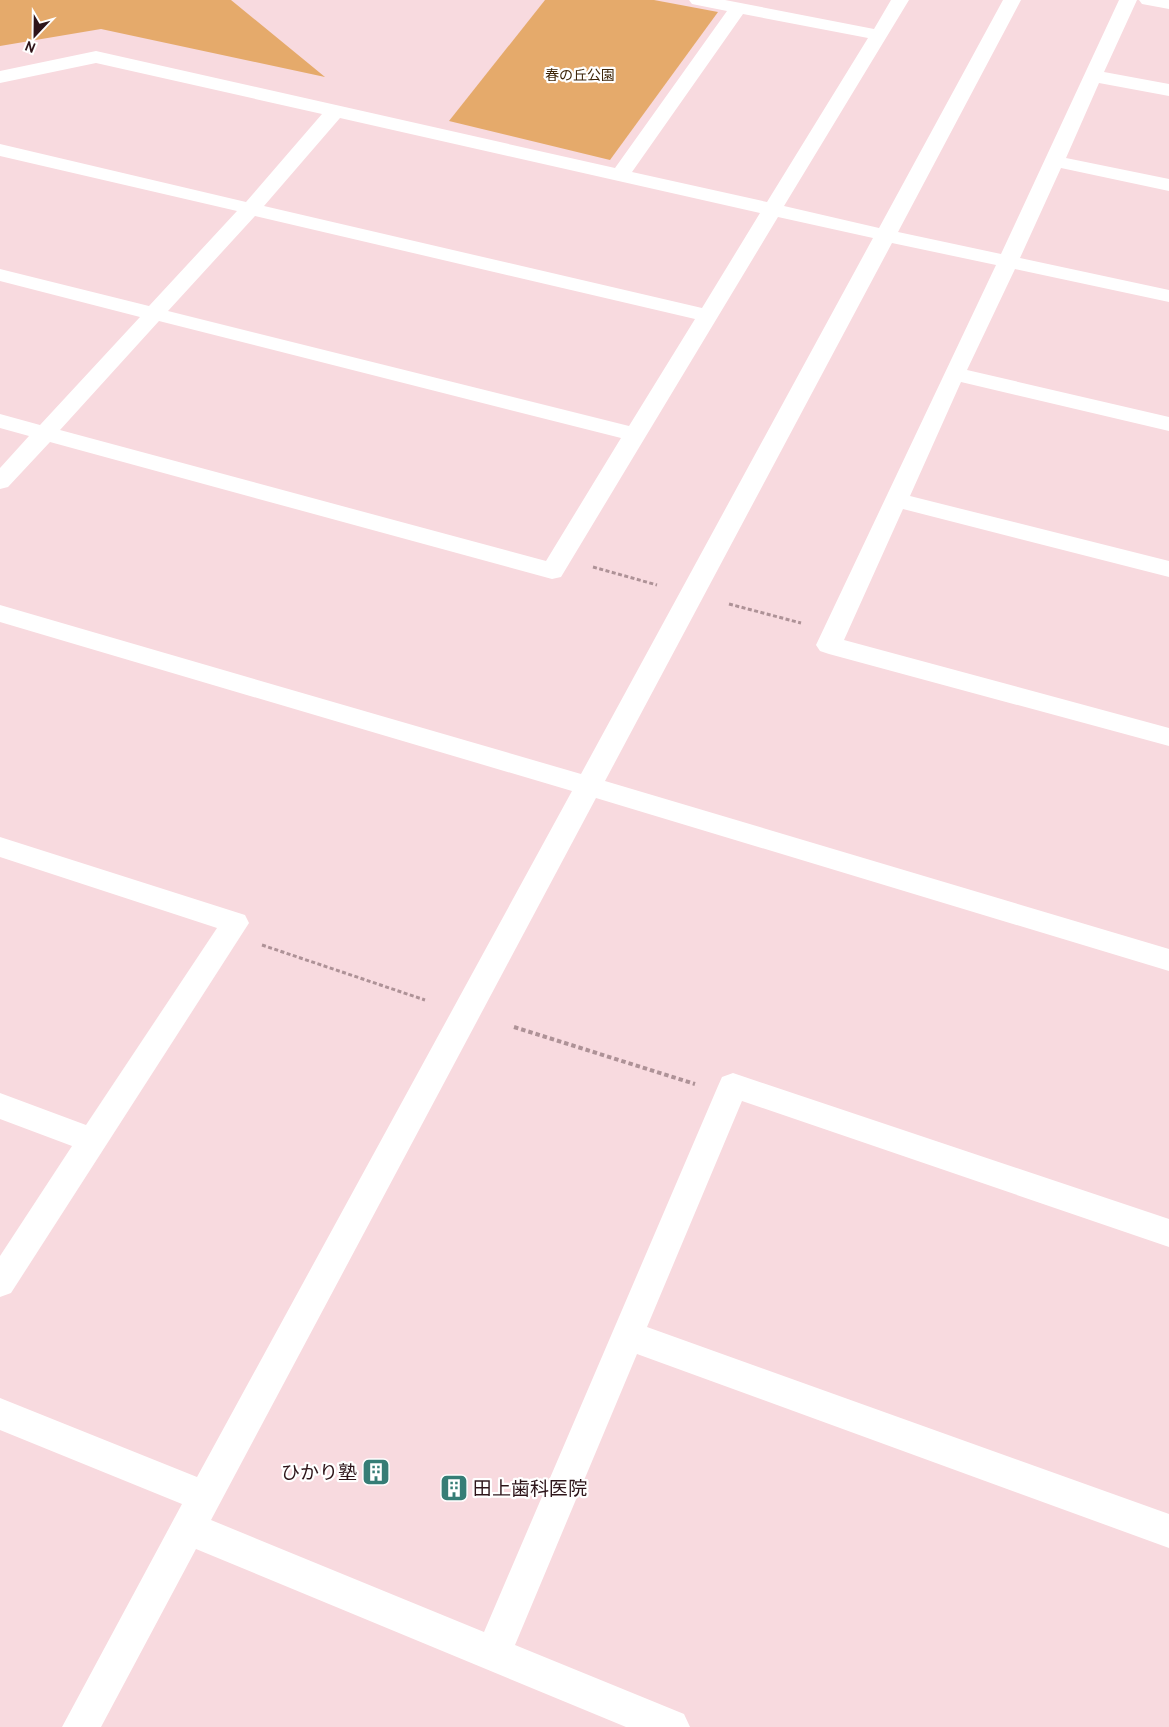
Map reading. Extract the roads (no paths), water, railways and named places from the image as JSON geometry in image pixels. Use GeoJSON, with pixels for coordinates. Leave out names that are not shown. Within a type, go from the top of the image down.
{"type":"FeatureCollection","features":[{"type":"Feature","properties":{"kind":"street"},"geometry":{"type":"LineString","coordinates":[[698,0],[879,35]]}},
{"type":"Feature","properties":{"kind":"street"},"geometry":{"type":"LineString","coordinates":[[0,421],[552,571],[900,0]]}},
{"type":"Feature","properties":{"kind":"street"},"geometry":{"type":"LineString","coordinates":[[81,1727],[1012,0]]}},
{"type":"Feature","properties":{"kind":"street"},"geometry":{"type":"LineString","coordinates":[[1128,0],[829,645],[1169,738]]}},
{"type":"Feature","properties":{"kind":"street"},"geometry":{"type":"LineString","coordinates":[[1148,0],[1169,4]]}},
{"type":"Feature","properties":{"kind":"street"},"geometry":{"type":"LineString","coordinates":[[619,176],[738,8]]}},
{"type":"Feature","properties":{"kind":"street"},"geometry":{"type":"LineString","coordinates":[[0,76],[96,57],[885,236],[1169,296]]}},
{"type":"Feature","properties":{"kind":"street"},"geometry":{"type":"LineString","coordinates":[[1094,76],[1169,90]]}},
{"type":"Feature","properties":{"kind":"street"},"geometry":{"type":"LineString","coordinates":[[0,482],[250,209],[336,110]]}},
{"type":"Feature","properties":{"kind":"street"},"geometry":{"type":"LineString","coordinates":[[0,150],[708,316]]}},
{"type":"Feature","properties":{"kind":"street"},"geometry":{"type":"LineString","coordinates":[[1054,161],[1169,185]]}},
{"type":"Feature","properties":{"kind":"street"},"geometry":{"type":"LineString","coordinates":[[0,275],[636,435]]}},
{"type":"Feature","properties":{"kind":"street"},"geometry":{"type":"LineString","coordinates":[[954,374],[1169,424]]}},
{"type":"Feature","properties":{"kind":"street"},"geometry":{"type":"LineString","coordinates":[[897,500],[1169,568]]}},
{"type":"Feature","properties":{"kind":"street"},"geometry":{"type":"LineString","coordinates":[[0,613],[589,786],[1169,960]]}},
{"type":"Feature","properties":{"kind":"street"},"geometry":{"type":"LineString","coordinates":[[0,847],[235,923],[0,1283]]}},
{"type":"Feature","properties":{"kind":"street"},"geometry":{"type":"LineString","coordinates":[[493,1654],[733,1086],[1169,1233]]}},
{"type":"Feature","properties":{"kind":"street"},"geometry":{"type":"LineString","coordinates":[[0,1106],[94,1140]]}},
{"type":"Feature","properties":{"kind":"street"},"geometry":{"type":"LineString","coordinates":[[627,1335],[1169,1531]]}},
{"type":"Feature","properties":{"kind":"street"},"geometry":{"type":"LineString","coordinates":[[0,1414],[205,1497]]}},
{"type":"Feature","properties":{"kind":"street"},"geometry":{"type":"LineString","coordinates":[[188,1528],[671,1727]]}},
{"type":"Feature","properties":{"kind":"place","name":"ひかり塾"},"geometry":{"type":"Point","coordinates":[376,1472]}},
{"type":"Feature","properties":{"kind":"place","name":"田上歯科医院"},"geometry":{"type":"Point","coordinates":[454,1488]}},
{"type":"Feature","properties":{"kind":"park label","name":"春の丘公園"},"geometry":{"type":"Point","coordinates":[580,75]}}]}
